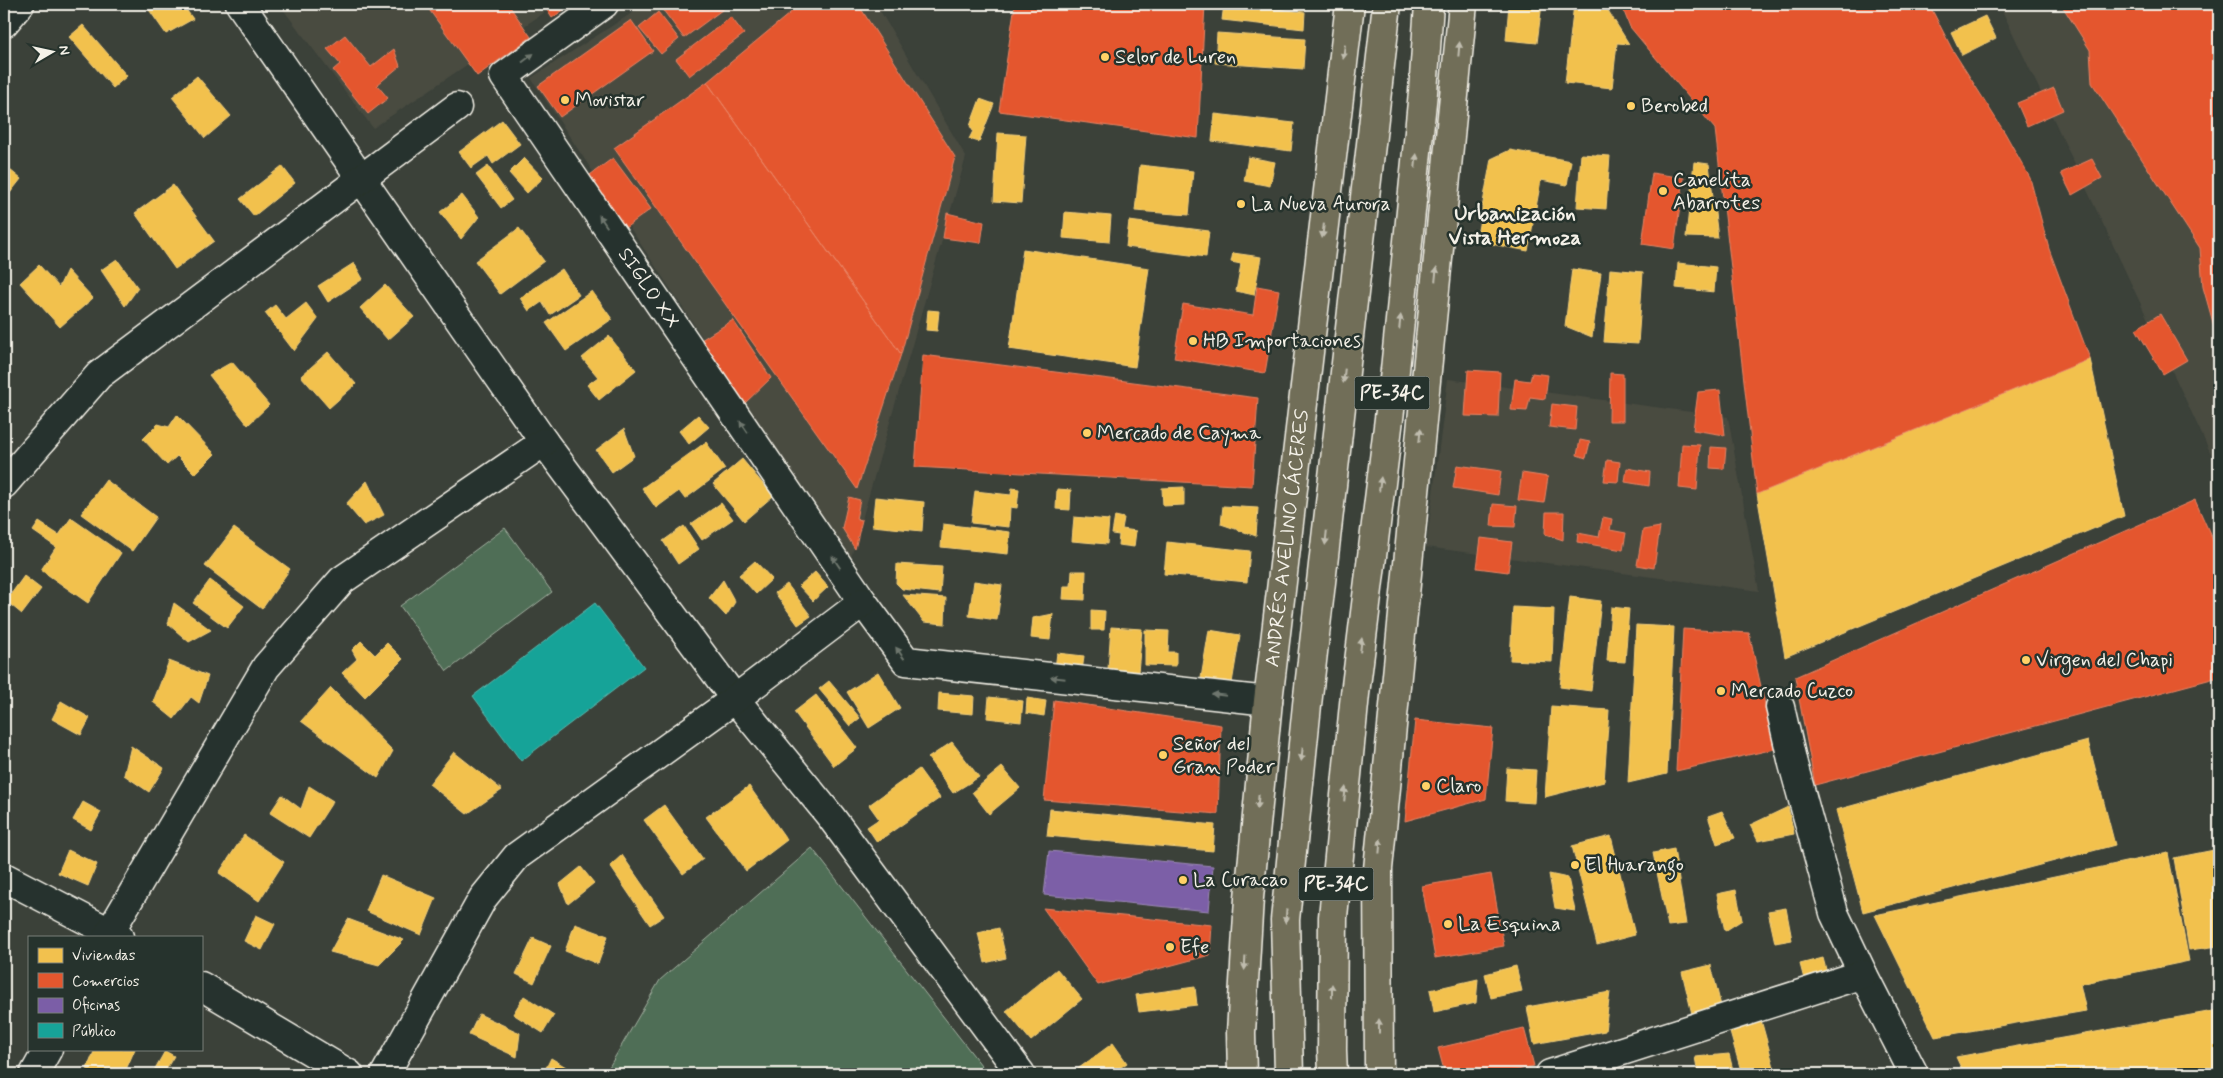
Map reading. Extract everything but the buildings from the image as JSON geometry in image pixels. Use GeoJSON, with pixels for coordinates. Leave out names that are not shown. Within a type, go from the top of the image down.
{"type":"FeatureCollection","features":[{"type":"Feature","properties":{"kind":"main road","name":"ANDRÉS AVELINO CÁCERES"},"geometry":{"type":"LineString","coordinates":[[1242,1074],[1241,1033],[1249,898],[1268,701],[1350,4]]}},
{"type":"Feature","properties":{"kind":"main road","name":"ANDRÉS AVELINO CÁCERES"},"geometry":{"type":"LineString","coordinates":[[1289,1074],[1285,920],[1307,706],[1387,4]]}},
{"type":"Feature","properties":{"kind":"main road","name":"PE-34C"},"geometry":{"type":"LineString","coordinates":[[1333,1074],[1333,917],[1357,674],[1395,370],[1423,92],[1429,4]]}},
{"type":"Feature","properties":{"kind":"main road"},"geometry":{"type":"LineString","coordinates":[[1379,1074],[1378,869],[1464,4]]}},
{"type":"Feature","properties":{"kind":"street"},"geometry":{"type":"LineString","coordinates":[[4,23],[20,4]]}},
{"type":"Feature","properties":{"kind":"street"},"geometry":{"type":"LineString","coordinates":[[240,4],[544,442],[735,699],[830,817],[1022,1074]]}},
{"type":"Feature","properties":{"kind":"street","name":"SIGLO XX"},"geometry":{"type":"LineString","coordinates":[[604,4],[504,76],[863,602]]}},
{"type":"Feature","properties":{"kind":"street"},"geometry":{"type":"LineString","coordinates":[[4,484],[99,375],[456,107]]}},
{"type":"Feature","properties":{"kind":"street"},"geometry":{"type":"LineString","coordinates":[[4,877],[112,935],[266,667],[342,580],[544,442]]}},
{"type":"Feature","properties":{"kind":"street"},"geometry":{"type":"LineString","coordinates":[[385,1074],[482,898],[517,856],[735,699],[863,602],[906,661],[1268,701]]}},
{"type":"Feature","properties":{"kind":"street"},"geometry":{"type":"LineString","coordinates":[[1780,706],[1793,764],[1834,912],[1914,1074]]}},
{"type":"Feature","properties":{"kind":"street"},"geometry":{"type":"LineString","coordinates":[[1550,1074],[1863,974]]}},
{"type":"Feature","properties":{"kind":"street"},"geometry":{"type":"LineString","coordinates":[[202,987],[349,1074]]}},
{"type":"Feature","properties":{"kind":"street"},"geometry":{"type":"LineString","coordinates":[[34,1074],[47,1050]]}},
{"type":"Feature","properties":{"kind":"shaded area"},"geometry":{"type":"Polygon","coordinates":[[[279,4],[557,4],[373,128],[279,4]]]}},
{"type":"Feature","properties":{"kind":"shaded area"},"geometry":{"type":"Polygon","coordinates":[[[646,4],[876,4],[966,157],[850,561],[531,78],[646,4]]]}},
{"type":"Feature","properties":{"kind":"shaded area"},"geometry":{"type":"Polygon","coordinates":[[[1999,4],[2219,4],[2219,471],[2122,264],[1999,4]]]}},
{"type":"Feature","properties":{"kind":"shaded area"},"geometry":{"type":"Polygon","coordinates":[[[1448,379],[1728,417],[1759,591],[1426,547],[1448,379]]]}},
{"type":"Feature","properties":{"kind":"green space"},"geometry":{"type":"Polygon","coordinates":[[[505,528],[552,592],[447,671],[400,606],[505,528]]]}},
{"type":"Feature","properties":{"kind":"green space"},"geometry":{"type":"Polygon","coordinates":[[[812,848],[988,1074],[605,1074],[660,980],[812,848]]]}},
{"type":"Feature","properties":{"kind":"place","name":"Selor de Luren"},"geometry":{"type":"Point","coordinates":[1105,57]}},
{"type":"Feature","properties":{"kind":"place","name":"Movistar"},"geometry":{"type":"Point","coordinates":[565,100]}},
{"type":"Feature","properties":{"kind":"place","name":"Berobed"},"geometry":{"type":"Point","coordinates":[1631,106]}},
{"type":"Feature","properties":{"kind":"place","name":"Canelita Abarrotes"},"geometry":{"type":"Point","coordinates":[1663,191]}},
{"type":"Feature","properties":{"kind":"place","name":"La Nueva Aurora"},"geometry":{"type":"Point","coordinates":[1241,204]}},
{"type":"Feature","properties":{"kind":"place","name":"HB Importaciones"},"geometry":{"type":"Point","coordinates":[1193,341]}},
{"type":"Feature","properties":{"kind":"place","name":"Mercado de Cayma"},"geometry":{"type":"Point","coordinates":[1087,433]}},
{"type":"Feature","properties":{"kind":"place","name":"Virgen del Chapi"},"geometry":{"type":"Point","coordinates":[2026,660]}},
{"type":"Feature","properties":{"kind":"place","name":"Mercado Cuzco"},"geometry":{"type":"Point","coordinates":[1721,691]}},
{"type":"Feature","properties":{"kind":"place","name":"Señor del Gran Poder"},"geometry":{"type":"Point","coordinates":[1163,755]}},
{"type":"Feature","properties":{"kind":"place","name":"Claro"},"geometry":{"type":"Point","coordinates":[1426,786]}},
{"type":"Feature","properties":{"kind":"place","name":"El Huarango"},"geometry":{"type":"Point","coordinates":[1575,865]}},
{"type":"Feature","properties":{"kind":"place","name":"La Curacao"},"geometry":{"type":"Point","coordinates":[1183,880]}},
{"type":"Feature","properties":{"kind":"place","name":"La Esquina"},"geometry":{"type":"Point","coordinates":[1448,924]}},
{"type":"Feature","properties":{"kind":"place","name":"Efe"},"geometry":{"type":"Point","coordinates":[1170,947]}},
{"type":"Feature","properties":{"kind":"district","name":"Urbanización Vista Hermoza"},"geometry":{"type":"Point","coordinates":[1515,226]}}]}
